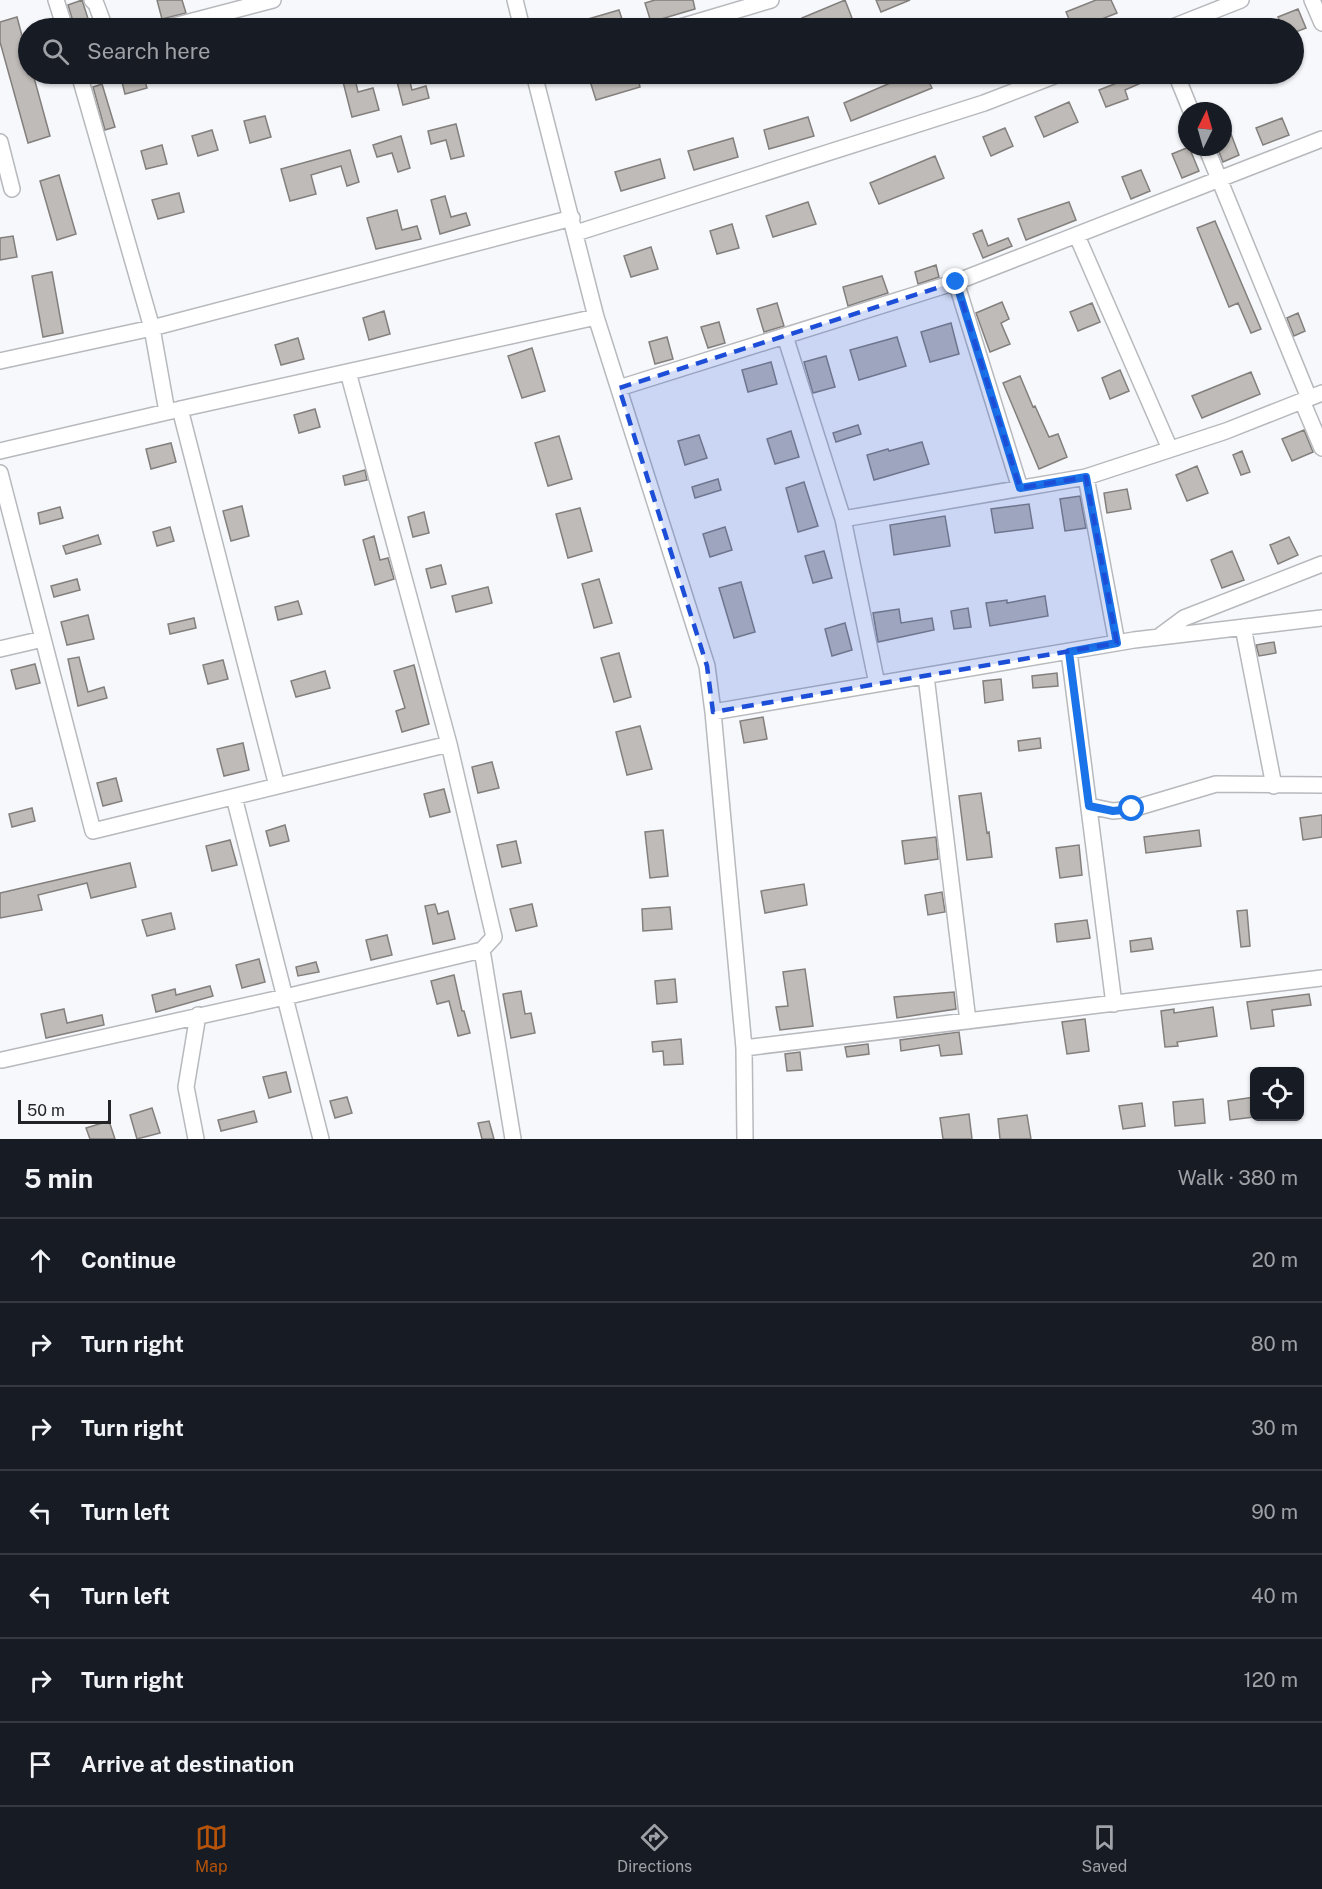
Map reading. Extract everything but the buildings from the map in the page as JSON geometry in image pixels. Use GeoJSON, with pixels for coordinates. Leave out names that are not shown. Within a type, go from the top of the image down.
{"type":"FeatureCollection","features":[{"type":"Feature","properties":{"kind":"street"},"geometry":{"type":"LineString","coordinates":[[56,0],[62,18]]}},
{"type":"Feature","properties":{"kind":"street"},"geometry":{"type":"LineString","coordinates":[[92,0],[101,18]]}},
{"type":"Feature","properties":{"kind":"street"},"geometry":{"type":"LineString","coordinates":[[204,18],[273,0]]}},
{"type":"Feature","properties":{"kind":"street"},"geometry":{"type":"LineString","coordinates":[[515,0],[520,18]]}},
{"type":"Feature","properties":{"kind":"street"},"geometry":{"type":"LineString","coordinates":[[711,18],[771,0]]}},
{"type":"Feature","properties":{"kind":"street"},"geometry":{"type":"LineString","coordinates":[[1195,18],[1241,0]]}},
{"type":"Feature","properties":{"kind":"street"},"geometry":{"type":"LineString","coordinates":[[1312,0],[1322,23]]}},
{"type":"Feature","properties":{"kind":"street"},"geometry":{"type":"LineString","coordinates":[[82,84],[152,328],[277,786]]}},
{"type":"Feature","properties":{"kind":"street"},"geometry":{"type":"LineString","coordinates":[[537,84],[596,317],[707,666],[744,1048],[745,1139]]}},
{"type":"Feature","properties":{"kind":"street"},"geometry":{"type":"LineString","coordinates":[[576,233],[984,103],[1033,84]]}},
{"type":"Feature","properties":{"kind":"street"},"geometry":{"type":"LineString","coordinates":[[1180,84],[1187,102]]}},
{"type":"Feature","properties":{"kind":"street"},"geometry":{"type":"LineString","coordinates":[[619,388],[956,282],[1322,140]]}},
{"type":"Feature","properties":{"kind":"street"},"geometry":{"type":"LineString","coordinates":[[1,147],[12,189]]}},
{"type":"Feature","properties":{"kind":"street"},"geometry":{"type":"LineString","coordinates":[[1210,156],[1311,398],[1322,448]]}},
{"type":"Feature","properties":{"kind":"street"},"geometry":{"type":"LineString","coordinates":[[0,361],[152,328],[572,218]]}},
{"type":"Feature","properties":{"kind":"street"},"geometry":{"type":"LineString","coordinates":[[1077,236],[1170,449]]}},
{"type":"Feature","properties":{"kind":"street"},"geometry":{"type":"LineString","coordinates":[[956,282],[1020,488]]}},
{"type":"Feature","properties":{"kind":"street"},"geometry":{"type":"LineString","coordinates":[[0,451],[174,410],[596,317]]}},
{"type":"Feature","properties":{"kind":"street"},"geometry":{"type":"LineString","coordinates":[[785,336],[843,519],[877,684]]}},
{"type":"Feature","properties":{"kind":"street"},"geometry":{"type":"LineString","coordinates":[[2,1060],[285,997],[482,950],[494,937],[449,744],[348,372]]}},
{"type":"Feature","properties":{"kind":"street"},"geometry":{"type":"LineString","coordinates":[[843,519],[1086,477],[1226,431],[1311,398]]}},
{"type":"Feature","properties":{"kind":"street"},"geometry":{"type":"LineString","coordinates":[[0,473],[93,831],[449,744]]}},
{"type":"Feature","properties":{"kind":"street"},"geometry":{"type":"LineString","coordinates":[[1086,477],[1117,643]]}},
{"type":"Feature","properties":{"kind":"street"},"geometry":{"type":"LineString","coordinates":[[1158,637],[1184,618],[1322,564]]}},
{"type":"Feature","properties":{"kind":"street"},"geometry":{"type":"LineString","coordinates":[[713,712],[1117,643],[1322,618]]}},
{"type":"Feature","properties":{"kind":"street"},"geometry":{"type":"LineString","coordinates":[[1243,627],[1274,786]]}},
{"type":"Feature","properties":{"kind":"street"},"geometry":{"type":"LineString","coordinates":[[0,649],[43,639]]}},
{"type":"Feature","properties":{"kind":"street"},"geometry":{"type":"LineString","coordinates":[[1069,652],[1114,1004]]}},
{"type":"Feature","properties":{"kind":"street"},"geometry":{"type":"LineString","coordinates":[[926,676],[968,1021]]}},
{"type":"Feature","properties":{"kind":"street"},"geometry":{"type":"LineString","coordinates":[[1089,806],[1113,811],[1132,809],[1216,784],[1322,785]]}},
{"type":"Feature","properties":{"kind":"street"},"geometry":{"type":"LineString","coordinates":[[234,797],[321,1139]]}},
{"type":"Feature","properties":{"kind":"street"},"geometry":{"type":"LineString","coordinates":[[482,950],[513,1139]]}},
{"type":"Feature","properties":{"kind":"street"},"geometry":{"type":"LineString","coordinates":[[744,1048],[1322,978]]}},
{"type":"Feature","properties":{"kind":"street"},"geometry":{"type":"LineString","coordinates":[[196,1139],[186,1087],[198,1015]]}},
{"type":"Feature","properties":{"kind":"highlighted area"},"geometry":{"type":"Polygon","coordinates":[[[956,282],[1020,488],[1086,477],[1117,643],[713,712],[707,666],[619,388],[956,282]]]}},
{"type":"Feature","properties":{"kind":"route"},"geometry":{"type":"LineString","coordinates":[[956,282],[1020,488],[1086,477],[1117,643],[1069,652],[1089,806],[1113,811],[1132,809]]}}]}
